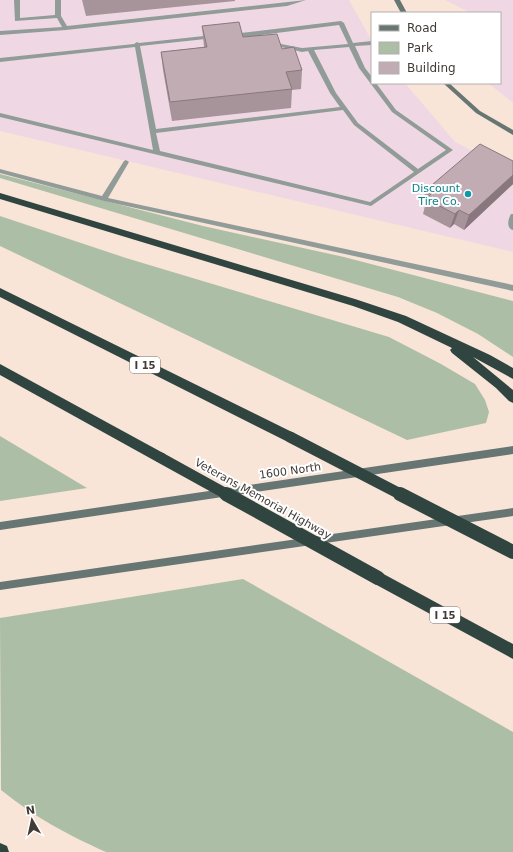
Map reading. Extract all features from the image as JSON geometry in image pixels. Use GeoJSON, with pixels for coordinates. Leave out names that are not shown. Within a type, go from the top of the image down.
{"type":"FeatureCollection","features":[{"type":"Feature","properties":{"kind":"highway"},"geometry":{"type":"LineString","coordinates":[[0,196],[355,302],[402,319],[486,358],[513,374]]}},
{"type":"Feature","properties":{"kind":"highway","name":"I 15"},"geometry":{"type":"LineString","coordinates":[[0,292],[290,437],[513,552]]}},
{"type":"Feature","properties":{"kind":"highway"},"geometry":{"type":"LineString","coordinates":[[443,339],[500,385],[513,398]]}},
{"type":"Feature","properties":{"kind":"highway","name":"Veterans Memorial Highway"},"geometry":{"type":"LineString","coordinates":[[0,369],[513,652]]}},
{"type":"Feature","properties":{"kind":"main road"},"geometry":{"type":"LineString","coordinates":[[397,0],[403,12]]}},
{"type":"Feature","properties":{"kind":"main road"},"geometry":{"type":"LineString","coordinates":[[447,84],[478,112],[513,133]]}},
{"type":"Feature","properties":{"kind":"main road","name":"1600 North"},"geometry":{"type":"LineString","coordinates":[[0,526],[513,450]]}},
{"type":"Feature","properties":{"kind":"main road"},"geometry":{"type":"LineString","coordinates":[[0,586],[513,512]]}},
{"type":"Feature","properties":{"kind":"lane"},"geometry":{"type":"LineString","coordinates":[[17,0],[17,20],[58,16]]}},
{"type":"Feature","properties":{"kind":"lane"},"geometry":{"type":"LineString","coordinates":[[58,0],[58,16],[66,28]]}},
{"type":"Feature","properties":{"kind":"lane"},"geometry":{"type":"LineString","coordinates":[[0,33],[66,28],[303,0]]}},
{"type":"Feature","properties":{"kind":"lane"},"geometry":{"type":"LineString","coordinates":[[0,60],[137,44],[254,34],[341,23],[362,68],[371,79]]}},
{"type":"Feature","properties":{"kind":"lane"},"geometry":{"type":"LineString","coordinates":[[254,34],[279,44],[302,50],[371,43]]}},
{"type":"Feature","properties":{"kind":"lane"},"geometry":{"type":"LineString","coordinates":[[137,44],[157,153]]}},
{"type":"Feature","properties":{"kind":"lane"},"geometry":{"type":"LineString","coordinates":[[310,49],[333,93],[356,124],[418,172]]}},
{"type":"Feature","properties":{"kind":"lane"},"geometry":{"type":"LineString","coordinates":[[0,115],[371,204],[450,150],[394,111],[374,84]]}},
{"type":"Feature","properties":{"kind":"lane"},"geometry":{"type":"LineString","coordinates":[[153,131],[344,108]]}},
{"type":"Feature","properties":{"kind":"lane"},"geometry":{"type":"LineString","coordinates":[[104,199],[126,162]]}},
{"type":"Feature","properties":{"kind":"lane"},"geometry":{"type":"LineString","coordinates":[[0,171],[104,199],[513,288]]}},
{"type":"Feature","properties":{"kind":"lane"},"geometry":{"type":"LineString","coordinates":[[513,216],[511,221],[513,228]]}},
{"type":"Feature","properties":{"kind":"shaded area"},"geometry":{"type":"Polygon","coordinates":[[[0,0],[349,0],[371,39],[371,84],[406,84],[455,142],[513,171],[513,252],[0,131],[0,0]]]}},
{"type":"Feature","properties":{"kind":"shaded area"},"geometry":{"type":"Polygon","coordinates":[[[445,0],[513,0],[513,103],[489,84],[501,84],[501,12],[469,12],[445,0]]]}},
{"type":"Feature","properties":{"kind":"green space"},"geometry":{"type":"Polygon","coordinates":[[[0,174],[203,226],[344,257],[513,301],[513,357],[478,334],[437,313],[398,297],[0,178],[0,174]]]}},
{"type":"Feature","properties":{"kind":"green space"},"geometry":{"type":"Polygon","coordinates":[[[0,216],[126,258],[389,337],[441,364],[475,384],[485,400],[489,412],[486,423],[407,440],[0,246],[0,216]]]}},
{"type":"Feature","properties":{"kind":"green space"},"geometry":{"type":"Polygon","coordinates":[[[0,436],[87,488],[0,501],[0,436]]]}},
{"type":"Feature","properties":{"kind":"green space"},"geometry":{"type":"Polygon","coordinates":[[[243,579],[513,732],[513,852],[106,852],[52,825],[1,790],[0,618],[243,579]]]}},
{"type":"Feature","properties":{"kind":"building"},"geometry":{"type":"Polygon","coordinates":[[[239,22],[243,37],[277,34],[282,49],[294,47],[302,70],[286,72],[292,89],[170,102],[161,52],[207,47],[202,26],[239,22]]]}},
{"type":"Feature","properties":{"kind":"building","name":"Discount Tire Co."},"geometry":{"type":"Polygon","coordinates":[[[480,144],[513,161],[513,175],[469,215],[459,210],[455,214],[426,199],[432,193],[426,190],[480,144]]]}},
{"type":"Feature","properties":{"kind":"place","name":"Discount Tire Co."},"geometry":{"type":"Point","coordinates":[468,194]}}]}
